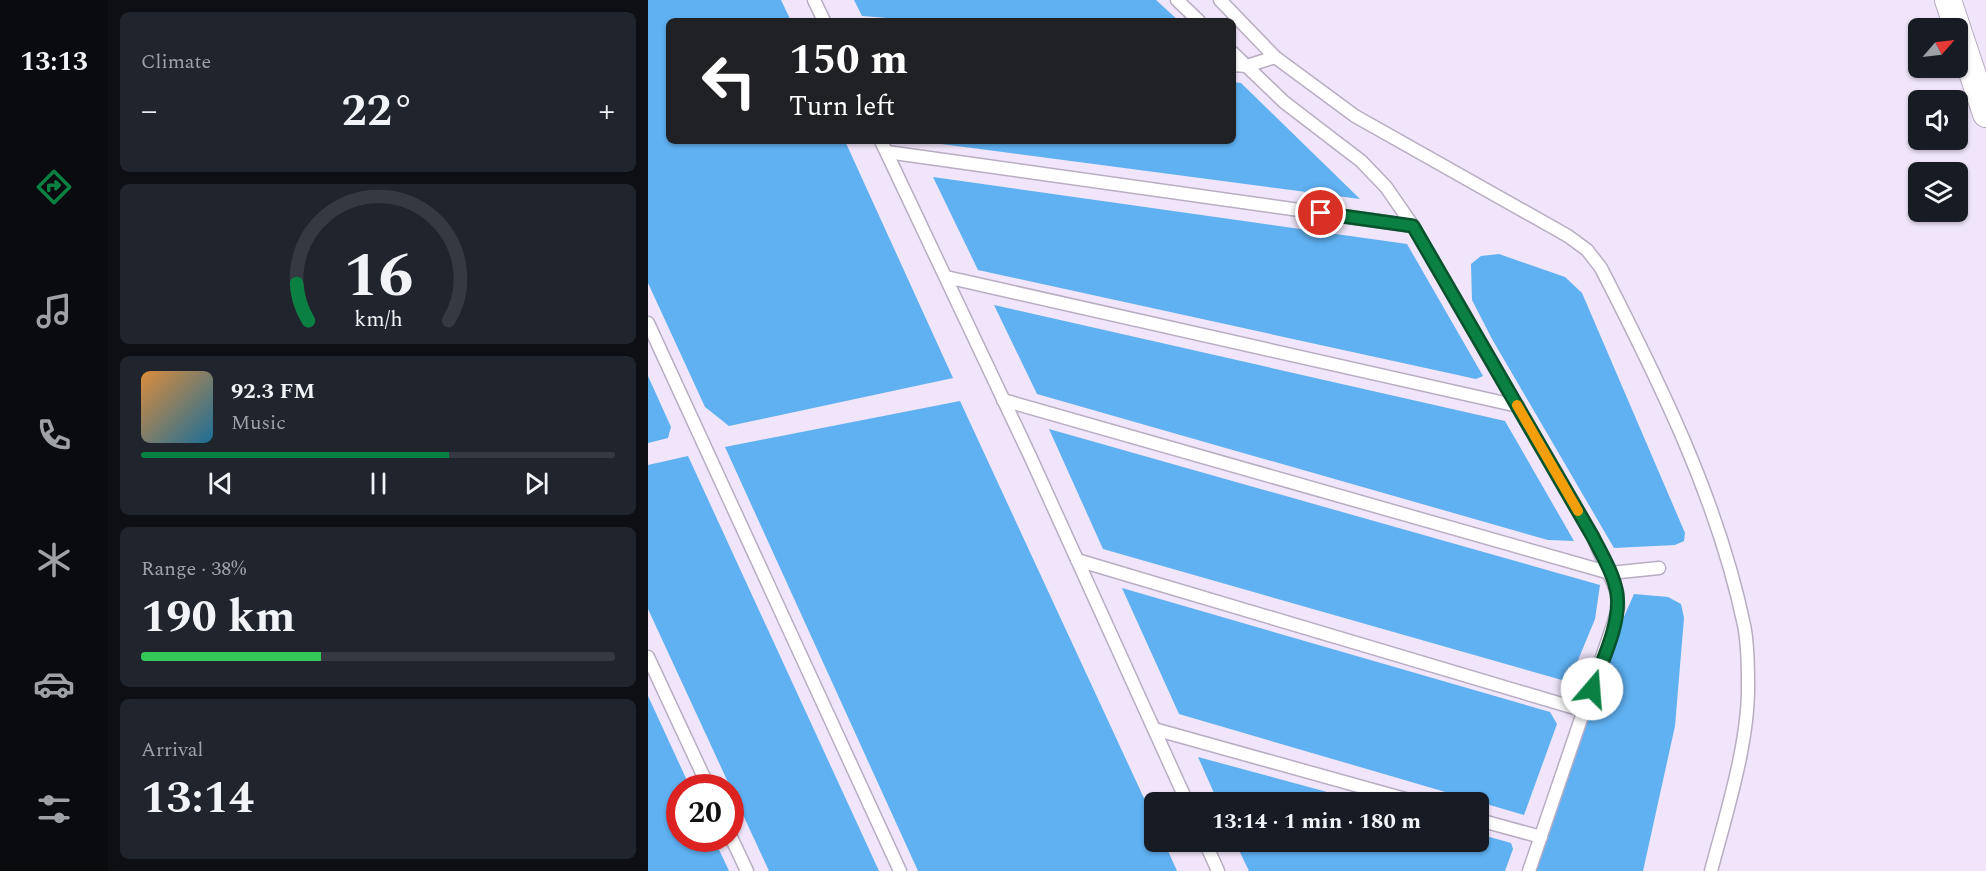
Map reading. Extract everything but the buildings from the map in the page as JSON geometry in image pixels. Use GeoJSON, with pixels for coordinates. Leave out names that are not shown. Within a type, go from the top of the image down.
{"type":"FeatureCollection","features":[{"type":"Feature","properties":{"kind":"street"},"geometry":{"type":"LineString","coordinates":[[1948,0],[1986,114]]}},
{"type":"Feature","properties":{"kind":"lane"},"geometry":{"type":"LineString","coordinates":[[814,0],[823,18]]}},
{"type":"Feature","properties":{"kind":"lane"},"geometry":{"type":"LineString","coordinates":[[1177,0],[1196,18]]}},
{"type":"Feature","properties":{"kind":"lane"},"geometry":{"type":"LineString","coordinates":[[1220,0],[1275,57],[1355,116],[1568,236],[1587,250],[1601,268],[1688,451],[1722,548],[1745,627],[1748,687],[1741,748],[1711,871]]}},
{"type":"Feature","properties":{"kind":"lane"},"geometry":{"type":"LineString","coordinates":[[1236,56],[1284,102],[1361,161],[1386,187],[1413,226],[1593,537],[1617,592],[1618,608],[1585,711],[1528,871]]}},
{"type":"Feature","properties":{"kind":"lane"},"geometry":{"type":"LineString","coordinates":[[1236,65],[1247,66],[1275,57]]}},
{"type":"Feature","properties":{"kind":"lane"},"geometry":{"type":"LineString","coordinates":[[884,147],[1413,226]]}},
{"type":"Feature","properties":{"kind":"lane"},"geometry":{"type":"LineString","coordinates":[[884,147],[1182,792]]}},
{"type":"Feature","properties":{"kind":"lane"},"geometry":{"type":"LineString","coordinates":[[946,277],[1518,406]]}},
{"type":"Feature","properties":{"kind":"lane"},"geometry":{"type":"LineString","coordinates":[[648,323],[900,871]]}},
{"type":"Feature","properties":{"kind":"lane"},"geometry":{"type":"LineString","coordinates":[[1003,400],[1610,573],[1659,568]]}},
{"type":"Feature","properties":{"kind":"lane"},"geometry":{"type":"LineString","coordinates":[[1077,560],[1585,711]]}},
{"type":"Feature","properties":{"kind":"lane"},"geometry":{"type":"LineString","coordinates":[[648,657],[702,774]]}},
{"type":"Feature","properties":{"kind":"lane"},"geometry":{"type":"LineString","coordinates":[[1154,729],[1380,792]]}},
{"type":"Feature","properties":{"kind":"lane"},"geometry":{"type":"LineString","coordinates":[[1489,823],[1540,837]]}},
{"type":"Feature","properties":{"kind":"lane"},"geometry":{"type":"LineString","coordinates":[[738,852],[747,871]]}},
{"type":"Feature","properties":{"kind":"lane"},"geometry":{"type":"LineString","coordinates":[[1209,852],[1218,871]]}},
{"type":"Feature","properties":{"kind":"water"},"geometry":{"type":"Polygon","coordinates":[[[648,0],[781,0],[790,18],[666,18],[666,144],[846,144],[953,378],[729,426],[705,407],[648,283],[648,0]]]}},
{"type":"Feature","properties":{"kind":"water"},"geometry":{"type":"Polygon","coordinates":[[[854,0],[1156,0],[1176,18],[888,18],[862,16],[854,0]]]}},
{"type":"Feature","properties":{"kind":"water"},"geometry":{"type":"Polygon","coordinates":[[[1236,82],[1241,83],[1360,199],[941,144],[1236,144],[1236,82]]]}},
{"type":"Feature","properties":{"kind":"water"},"geometry":{"type":"Polygon","coordinates":[[[933,177],[1407,244],[1483,376],[1476,379],[978,270],[933,177]]]}},
{"type":"Feature","properties":{"kind":"water"},"geometry":{"type":"Polygon","coordinates":[[[1499,254],[1565,277],[1582,293],[1685,533],[1684,541],[1675,545],[1614,548],[1492,339],[1472,300],[1471,264],[1481,256],[1499,254]]]}},
{"type":"Feature","properties":{"kind":"water"},"geometry":{"type":"Polygon","coordinates":[[[994,305],[1505,421],[1574,541],[1548,540],[1037,394],[994,305]]]}},
{"type":"Feature","properties":{"kind":"water"},"geometry":{"type":"Polygon","coordinates":[[[648,376],[671,427],[668,438],[648,443],[648,376]]]}},
{"type":"Feature","properties":{"kind":"water"},"geometry":{"type":"Polygon","coordinates":[[[960,401],[1144,798],[1144,852],[1168,852],[1177,871],[918,871],[725,447],[960,401]]]}},
{"type":"Feature","properties":{"kind":"water"},"geometry":{"type":"Polygon","coordinates":[[[1049,429],[1600,585],[1595,619],[1569,682],[1103,549],[1049,429]]]}},
{"type":"Feature","properties":{"kind":"water"},"geometry":{"type":"Polygon","coordinates":[[[688,456],[879,871],[769,871],[744,817],[744,774],[724,774],[648,609],[648,465],[688,456]]]}},
{"type":"Feature","properties":{"kind":"water"},"geometry":{"type":"Polygon","coordinates":[[[1122,588],[1550,712],[1557,724],[1524,815],[1489,805],[1489,792],[1445,792],[1179,714],[1122,588]]]}},
{"type":"Feature","properties":{"kind":"water"},"geometry":{"type":"Polygon","coordinates":[[[1634,594],[1668,597],[1681,604],[1684,618],[1675,726],[1643,871],[1532,871],[1612,644],[1634,594]]]}},
{"type":"Feature","properties":{"kind":"water"},"geometry":{"type":"Polygon","coordinates":[[[648,696],[684,774],[666,774],[666,852],[720,852],[729,871],[648,871],[648,696]]]}},
{"type":"Feature","properties":{"kind":"water"},"geometry":{"type":"Polygon","coordinates":[[[1198,757],[1327,792],[1214,792],[1198,757]]]}},
{"type":"Feature","properties":{"kind":"water"},"geometry":{"type":"Polygon","coordinates":[[[1489,837],[1511,843],[1513,849],[1505,871],[1249,871],[1240,852],[1489,852],[1489,837]]]}},
{"type":"Feature","properties":{"kind":"slow traffic"},"geometry":{"type":"LineString","coordinates":[[1517,405],[1578,511]]}},
{"type":"Feature","properties":{"kind":"route"},"geometry":{"type":"LineString","coordinates":[[1321,213],[1413,226],[1593,537],[1617,592],[1618,608],[1592,689]]}}]}
